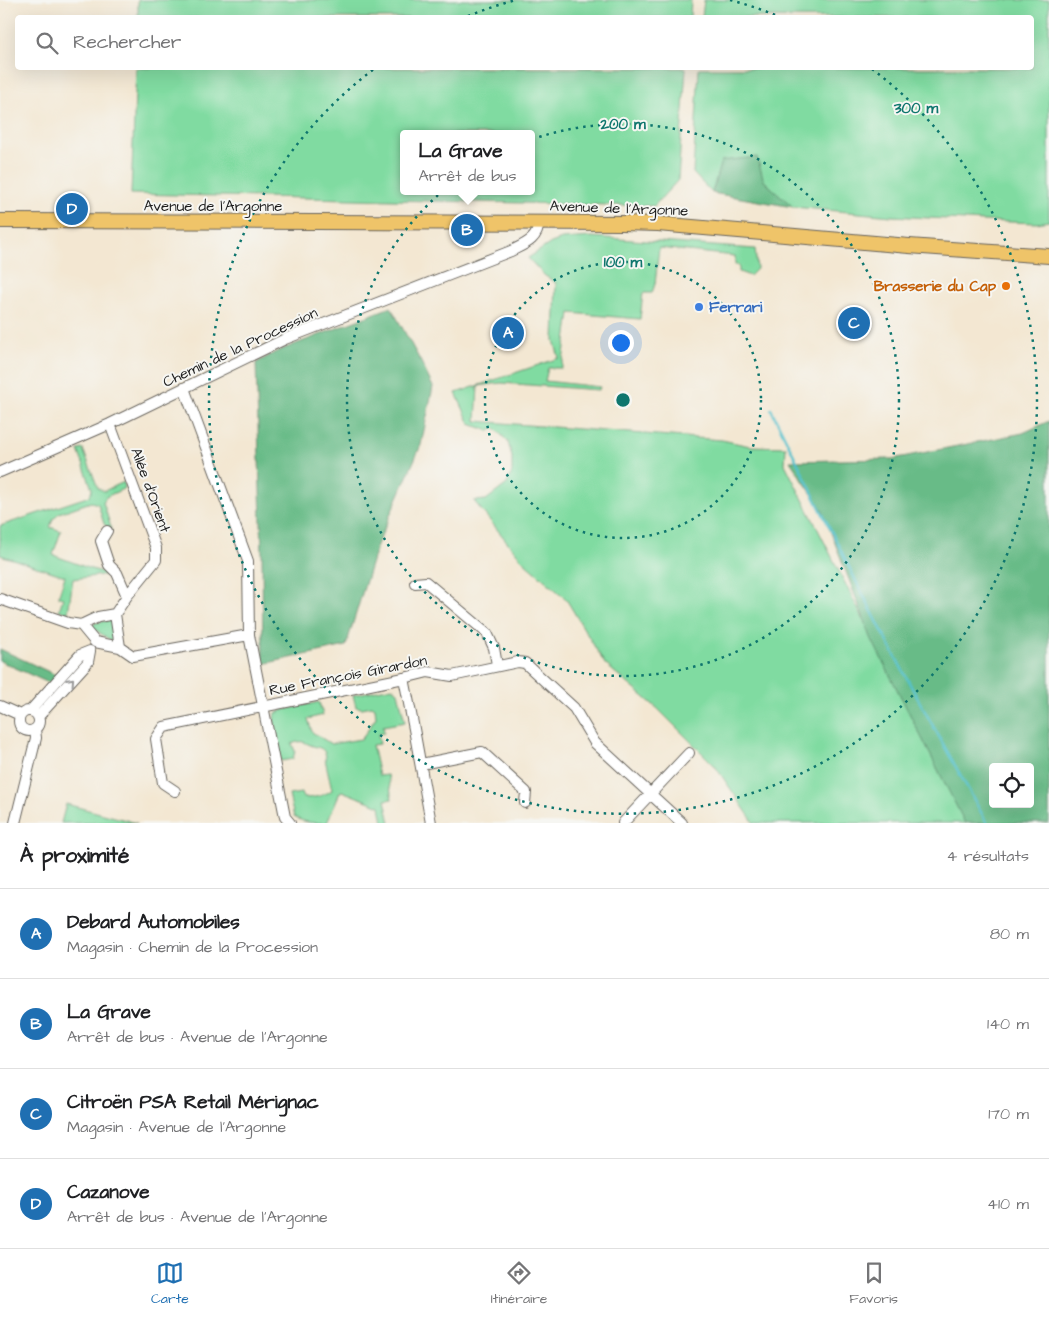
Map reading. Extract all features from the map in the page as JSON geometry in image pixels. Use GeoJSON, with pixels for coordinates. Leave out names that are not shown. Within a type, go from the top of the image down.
{"type":"FeatureCollection","features":[{"type":"Feature","properties":{"kind":"main road","name":"Avenue de l'Argonne"},"geometry":{"type":"LineString","coordinates":[[0,221],[658,224],[1049,256]]}},
{"type":"Feature","properties":{"kind":"main road"},"geometry":{"type":"LineString","coordinates":[[990,252],[1049,248]]}},
{"type":"Feature","properties":{"kind":"main road","name":"Avenue de l'Argonne"},"geometry":{"type":"LineString","coordinates":[[966,250],[1049,262]]}},
{"type":"Feature","properties":{"kind":"street","name":"Chemin de la Procession"},"geometry":{"type":"LineString","coordinates":[[0,472],[110,424],[285,339],[511,252],[536,236],[539,222]]}},
{"type":"Feature","properties":{"kind":"street","name":"Rue François Girardon"},"geometry":{"type":"LineString","coordinates":[[184,388],[248,561],[248,635],[286,817],[290,823]]}},
{"type":"Feature","properties":{"kind":"street","name":"Allée d'Orient"},"geometry":{"type":"LineString","coordinates":[[110,424],[156,548],[156,560],[115,614]]}},
{"type":"Feature","properties":{"kind":"street"},"geometry":{"type":"LineString","coordinates":[[106,531],[101,541],[109,565],[117,573],[127,596]]}},
{"type":"Feature","properties":{"kind":"street"},"geometry":{"type":"LineString","coordinates":[[415,583],[426,582],[487,633],[494,648],[497,665]]}},
{"type":"Feature","properties":{"kind":"street"},"geometry":{"type":"LineString","coordinates":[[0,599],[68,622],[81,624],[98,617],[115,614],[120,647]]}},
{"type":"Feature","properties":{"kind":"street"},"geometry":{"type":"LineString","coordinates":[[35,729],[28,731],[22,728],[19,722],[88,662],[93,647],[81,624]]}},
{"type":"Feature","properties":{"kind":"street"},"geometry":{"type":"LineString","coordinates":[[93,647],[120,647],[133,656],[248,635]]}},
{"type":"Feature","properties":{"kind":"street","name":"Rue François Girardon"},"geometry":{"type":"LineString","coordinates":[[263,707],[428,672],[452,676],[518,662],[525,664],[574,708],[595,743],[682,823]]}},
{"type":"Feature","properties":{"kind":"street"},"geometry":{"type":"LineString","coordinates":[[404,678],[431,823]]}},
{"type":"Feature","properties":{"kind":"street"},"geometry":{"type":"LineString","coordinates":[[0,706],[30,714],[38,724],[35,729],[36,738],[15,823]]}},
{"type":"Feature","properties":{"kind":"street"},"geometry":{"type":"LineString","coordinates":[[175,791],[163,783],[156,739],[164,727],[263,707]]}},
{"type":"Feature","properties":{"kind":"street"},"geometry":{"type":"LineString","coordinates":[[421,764],[482,752],[526,792],[525,803]]}},
{"type":"Feature","properties":{"kind":"street"},"geometry":{"type":"LineString","coordinates":[[623,823],[690,753]]}},
{"type":"Feature","properties":{"kind":"green space"},"geometry":{"type":"Polygon","coordinates":[[[138,0],[691,0],[690,15],[138,15],[138,0]]]}},
{"type":"Feature","properties":{"kind":"green space"},"geometry":{"type":"Polygon","coordinates":[[[704,0],[1049,0],[1049,221],[1037,223],[892,216],[793,207],[764,181],[721,162],[712,193],[693,173],[699,70],[1034,70],[1034,15],[702,15],[704,0]]]}},
{"type":"Feature","properties":{"kind":"green space"},"geometry":{"type":"Polygon","coordinates":[[[136,70],[686,70],[678,180],[654,206],[131,194],[136,70]]]}},
{"type":"Feature","properties":{"kind":"green space"},"geometry":{"type":"Polygon","coordinates":[[[757,157],[764,181],[793,207],[712,193],[721,161],[757,157]]]}},
{"type":"Feature","properties":{"kind":"green space"},"geometry":{"type":"Polygon","coordinates":[[[592,237],[755,249],[757,269],[750,276],[739,272],[739,265],[735,265],[735,256],[659,248],[655,284],[652,293],[643,293],[640,319],[570,313],[562,368],[548,368],[545,381],[600,387],[599,390],[501,383],[478,386],[476,421],[722,440],[750,446],[786,447],[785,464],[966,823],[754,823],[715,766],[657,708],[605,664],[566,599],[522,560],[474,501],[486,500],[507,484],[512,472],[512,457],[508,442],[494,427],[489,431],[470,424],[456,393],[559,358],[554,340],[556,283],[544,275],[528,258],[551,243],[562,239],[592,237]]]}},
{"type":"Feature","properties":{"kind":"green space"},"geometry":{"type":"Polygon","coordinates":[[[391,307],[433,387],[421,445],[377,545],[346,646],[263,664],[262,553],[256,363],[278,351],[391,307]]]}},
{"type":"Feature","properties":{"kind":"green space"},"geometry":{"type":"Polygon","coordinates":[[[1049,421],[1049,823],[965,823],[872,640],[822,509],[790,461],[892,459],[1023,433],[1049,421]]]}},
{"type":"Feature","properties":{"kind":"green space"},"geometry":{"type":"Polygon","coordinates":[[[83,449],[98,488],[104,491],[124,482],[125,488],[106,497],[103,502],[112,531],[104,524],[98,504],[91,502],[59,513],[53,519],[50,527],[61,531],[53,555],[111,574],[73,579],[68,613],[59,610],[63,598],[58,597],[65,576],[0,555],[0,526],[90,496],[92,489],[78,450],[83,449]]]}},
{"type":"Feature","properties":{"kind":"green space"},"geometry":{"type":"Polygon","coordinates":[[[111,620],[115,641],[113,642],[92,626],[95,623],[111,620]]]}},
{"type":"Feature","properties":{"kind":"green space"},"geometry":{"type":"Polygon","coordinates":[[[0,649],[58,676],[51,684],[0,661],[0,649]]]}},
{"type":"Feature","properties":{"kind":"green space"},"geometry":{"type":"Polygon","coordinates":[[[392,687],[398,692],[405,722],[383,726],[384,733],[378,734],[380,744],[372,745],[379,776],[388,776],[392,799],[385,800],[390,823],[383,823],[380,806],[342,791],[327,823],[306,822],[294,817],[289,795],[301,793],[303,798],[311,798],[332,790],[325,759],[326,756],[321,749],[299,742],[292,744],[295,751],[293,759],[281,761],[274,719],[275,714],[283,710],[319,702],[323,715],[308,719],[312,732],[331,744],[361,739],[376,717],[375,708],[372,706],[356,707],[353,695],[392,687]]]}},
{"type":"Feature","properties":{"kind":"green space"},"geometry":{"type":"Polygon","coordinates":[[[66,804],[137,823],[61,823],[66,804]]]}},
{"type":"Feature","properties":{"kind":"waterway"},"geometry":{"type":"LineString","coordinates":[[771,409],[858,585],[912,688],[987,823]]}},
{"type":"Feature","properties":{"kind":"place","name":"Cazanove"},"geometry":{"type":"Point","coordinates":[72,209]}},
{"type":"Feature","properties":{"kind":"place","name":"La Grave"},"geometry":{"type":"Point","coordinates":[467,230]}},
{"type":"Feature","properties":{"kind":"place","name":"Brasserie du Cap"},"geometry":{"type":"Point","coordinates":[1006,286]}},
{"type":"Feature","properties":{"kind":"place","name":"Ferrari"},"geometry":{"type":"Point","coordinates":[699,307]}},
{"type":"Feature","properties":{"kind":"place","name":"Citroën PSA Retail Mérignac"},"geometry":{"type":"Point","coordinates":[854,323]}},
{"type":"Feature","properties":{"kind":"place","name":"Debard Automobiles"},"geometry":{"type":"Point","coordinates":[508,333]}}]}
